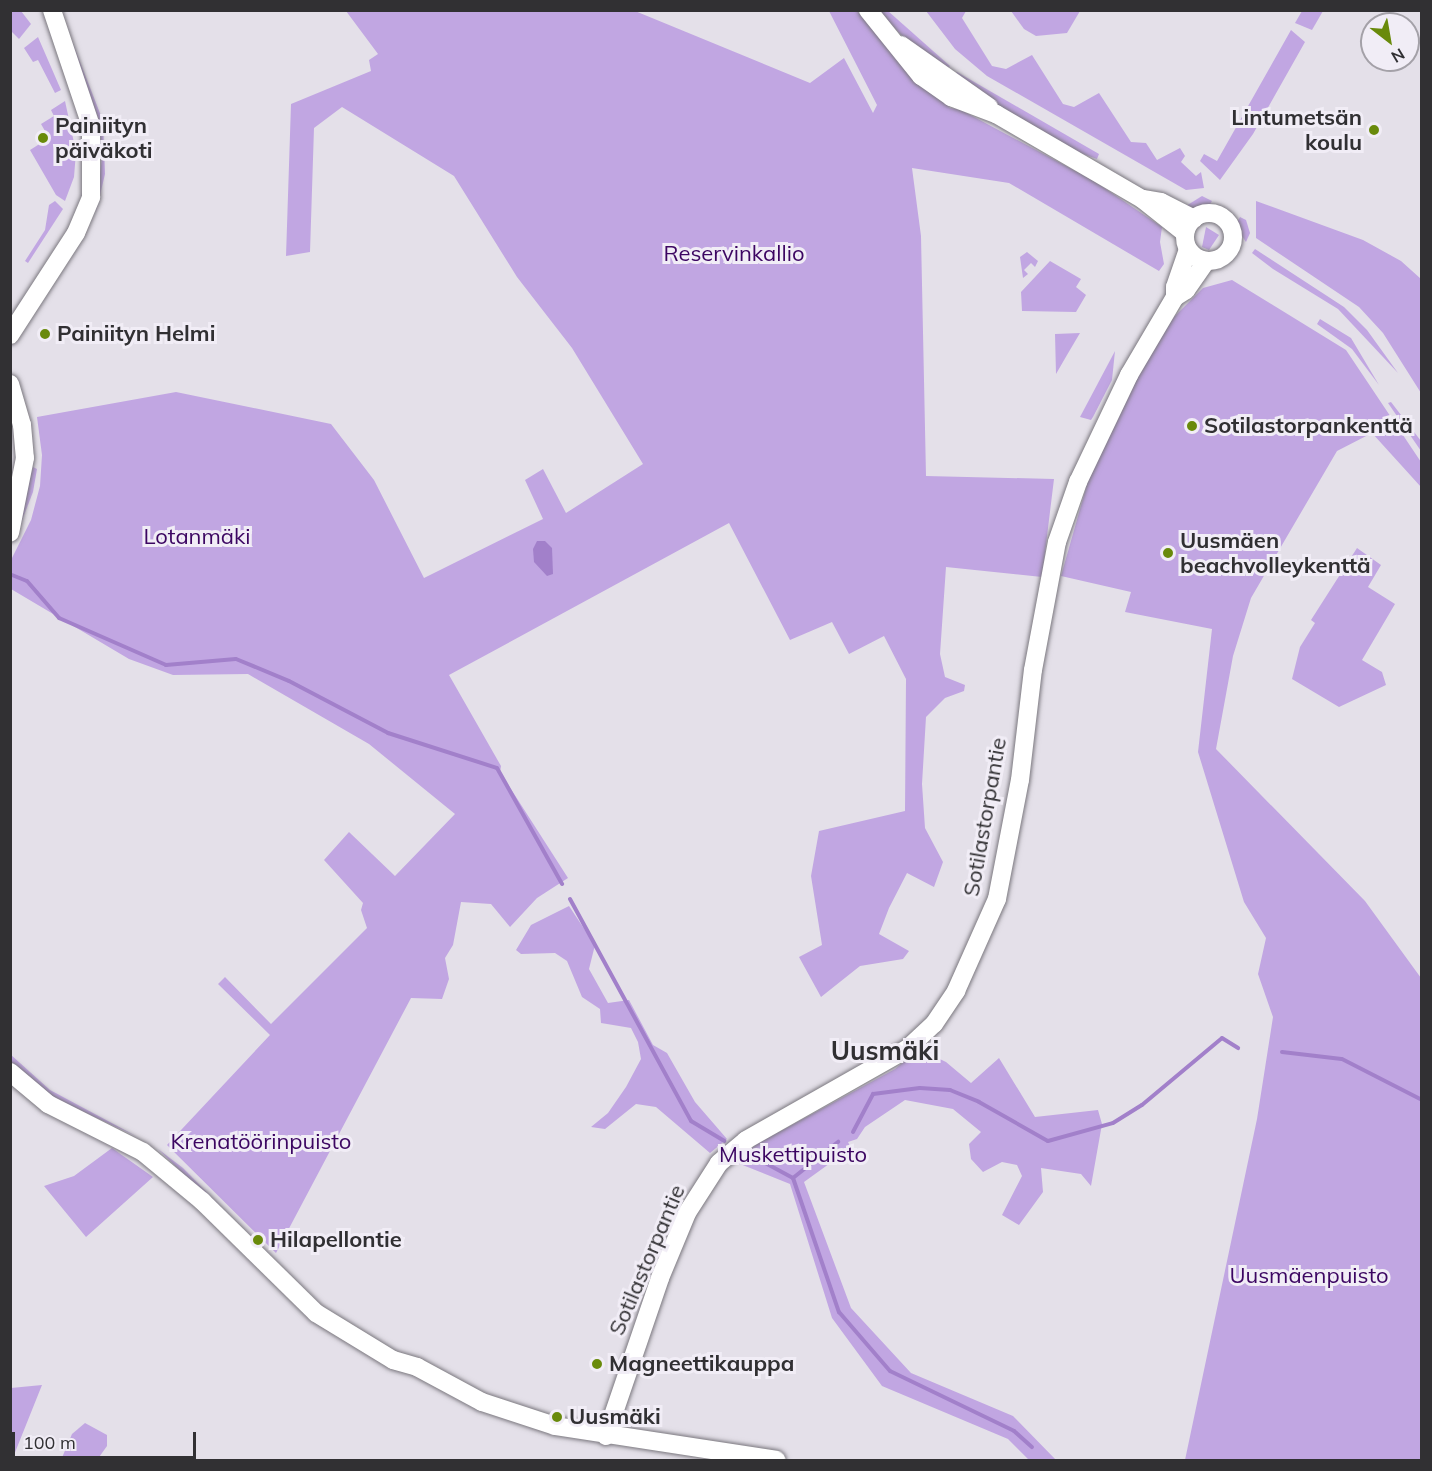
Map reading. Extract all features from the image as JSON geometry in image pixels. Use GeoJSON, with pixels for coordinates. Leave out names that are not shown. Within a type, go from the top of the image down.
{"type":"FeatureCollection","features":[{"type":"Feature","properties":{"kind":"street"},"geometry":{"type":"LineString","coordinates":[[38,10],[58,36]]}},
{"type":"Feature","properties":{"kind":"street"},"geometry":{"type":"LineString","coordinates":[[10,335],[76,233],[91,197],[92,126],[58,36],[52,10]]}},
{"type":"Feature","properties":{"kind":"street"},"geometry":{"type":"LineString","coordinates":[[869,11],[895,41],[977,96],[996,114],[1142,199],[1161,202],[1189,234],[1206,261],[1224,256],[1232,234],[1220,216],[1209,213],[1189,234]]}},
{"type":"Feature","properties":{"kind":"street"},"geometry":{"type":"LineString","coordinates":[[10,316],[91,177]]}},
{"type":"Feature","properties":{"kind":"street","name":"Sotilastorpantie"},"geometry":{"type":"LineString","coordinates":[[1175,297],[1175,287],[1189,234]]}},
{"type":"Feature","properties":{"kind":"street","name":"Sotilastorpantie"},"geometry":{"type":"LineString","coordinates":[[606,1436],[660,1278],[687,1213],[719,1163],[746,1140],[907,1049],[934,1024],[956,991],[997,899],[1020,780],[1033,670],[1057,542],[1078,482],[1107,418],[1175,297],[1186,290],[1206,261]]}},
{"type":"Feature","properties":{"kind":"street"},"geometry":{"type":"LineString","coordinates":[[10,384],[22,425],[25,459],[13,508],[10,533]]}},
{"type":"Feature","properties":{"kind":"street"},"geometry":{"type":"LineString","coordinates":[[10,1072],[48,1104],[152,1159],[202,1201],[307,1301],[316,1314],[393,1360],[417,1366],[514,1414],[606,1436],[777,1461]]}},
{"type":"Feature","properties":{"kind":"green space"},"geometry":{"type":"Polygon","coordinates":[[[10,11],[21,11],[31,24],[19,39],[11,31],[10,11]]]}},
{"type":"Feature","properties":{"kind":"green space"},"geometry":{"type":"Polygon","coordinates":[[[346,11],[635,11],[810,83],[844,58],[873,113],[877,105],[829,11],[857,11],[950,108],[961,110],[1094,181],[1162,227],[1160,242],[1164,264],[1159,271],[1009,183],[912,168],[921,236],[926,476],[1054,479],[1042,577],[946,567],[940,654],[945,677],[965,685],[964,691],[945,698],[926,717],[922,784],[925,828],[943,862],[934,887],[907,873],[889,908],[879,934],[909,951],[903,959],[860,966],[821,997],[799,957],[822,945],[811,876],[819,831],[905,811],[906,679],[884,636],[849,654],[832,622],[790,640],[729,523],[449,675],[501,766],[500,772],[568,878],[537,898],[510,927],[491,904],[461,902],[453,945],[445,958],[449,979],[442,999],[411,998],[276,1253],[167,1145],[270,1035],[218,984],[225,977],[271,1024],[367,928],[361,910],[363,903],[324,860],[349,832],[395,876],[455,814],[369,744],[248,674],[173,675],[129,659],[11,589],[10,562],[31,520],[40,486],[42,455],[37,417],[176,392],[331,424],[374,480],[424,578],[543,519],[525,480],[543,469],[566,513],[643,464],[572,348],[517,277],[454,176],[342,107],[314,128],[310,252],[286,256],[291,104],[371,71],[369,60],[378,54],[346,11]]]}},
{"type":"Feature","properties":{"kind":"green space"},"geometry":{"type":"Polygon","coordinates":[[[879,11],[888,11],[950,66],[947,70],[905,39],[879,11]]]}},
{"type":"Feature","properties":{"kind":"green space"},"geometry":{"type":"Polygon","coordinates":[[[926,11],[966,11],[962,18],[992,66],[1006,69],[1032,55],[1063,104],[1074,107],[1099,93],[1131,142],[1146,143],[1157,160],[1180,148],[1185,156],[1181,162],[1196,176],[1201,172],[1204,188],[1186,190],[987,76],[955,49],[926,11]]]}},
{"type":"Feature","properties":{"kind":"green space"},"geometry":{"type":"Polygon","coordinates":[[[1011,11],[1080,11],[1067,33],[1036,36],[1024,29],[1011,11]]]}},
{"type":"Feature","properties":{"kind":"green space"},"geometry":{"type":"Polygon","coordinates":[[[1302,11],[1323,11],[1312,30],[1295,23],[1302,11]]]}},
{"type":"Feature","properties":{"kind":"green space"},"geometry":{"type":"Polygon","coordinates":[[[61,13],[103,121],[105,174],[96,212],[102,156],[99,123],[61,13]]]}},
{"type":"Feature","properties":{"kind":"green space"},"geometry":{"type":"Polygon","coordinates":[[[1291,30],[1305,42],[1253,134],[1220,180],[1200,161],[1204,154],[1217,161],[1291,30]]]}},
{"type":"Feature","properties":{"kind":"green space"},"geometry":{"type":"Polygon","coordinates":[[[38,37],[61,90],[55,93],[38,60],[33,62],[24,48],[38,37]]]}},
{"type":"Feature","properties":{"kind":"green space"},"geometry":{"type":"Polygon","coordinates":[[[957,72],[1099,154],[1097,159],[1072,150],[995,106],[954,76],[957,72]]]}},
{"type":"Feature","properties":{"kind":"green space"},"geometry":{"type":"Polygon","coordinates":[[[65,101],[76,152],[74,177],[65,201],[56,195],[30,150],[49,138],[41,124],[54,116],[51,110],[65,101]]]}},
{"type":"Feature","properties":{"kind":"green space"},"geometry":{"type":"Polygon","coordinates":[[[1202,196],[1212,201],[1209,206],[1196,210],[1186,206],[1202,196]]]}},
{"type":"Feature","properties":{"kind":"green space"},"geometry":{"type":"Polygon","coordinates":[[[55,201],[63,209],[28,263],[25,261],[45,230],[49,205],[55,201]]]}},
{"type":"Feature","properties":{"kind":"green space"},"geometry":{"type":"Polygon","coordinates":[[[1256,201],[1363,240],[1401,261],[1421,279],[1421,393],[1383,333],[1359,307],[1256,238],[1256,201]]]}},
{"type":"Feature","properties":{"kind":"green space"},"geometry":{"type":"Polygon","coordinates":[[[1240,217],[1246,220],[1250,233],[1246,242],[1235,226],[1240,217]]]}},
{"type":"Feature","properties":{"kind":"green space"},"geometry":{"type":"Polygon","coordinates":[[[1206,227],[1219,235],[1209,250],[1202,247],[1206,227]]]}},
{"type":"Feature","properties":{"kind":"green space"},"geometry":{"type":"Polygon","coordinates":[[[1255,249],[1344,307],[1367,330],[1398,373],[1338,309],[1273,269],[1252,253],[1255,249]]]}},
{"type":"Feature","properties":{"kind":"green space"},"geometry":{"type":"Polygon","coordinates":[[[1027,252],[1038,261],[1035,267],[1031,263],[1024,270],[1028,274],[1023,278],[1020,257],[1027,252]]]}},
{"type":"Feature","properties":{"kind":"green space"},"geometry":{"type":"Polygon","coordinates":[[[1050,261],[1081,279],[1076,287],[1086,295],[1076,312],[1022,311],[1021,292],[1050,261]]]}},
{"type":"Feature","properties":{"kind":"green space","name":"Uusmäenpuisto"},"geometry":{"type":"Polygon","coordinates":[[[1232,280],[1346,350],[1421,462],[1421,487],[1372,433],[1337,451],[1251,598],[1233,656],[1216,749],[1365,901],[1421,978],[1421,1460],[1185,1460],[1257,1119],[1273,1017],[1258,974],[1266,938],[1244,902],[1198,752],[1212,629],[1125,612],[1131,592],[1061,576],[1090,474],[1138,373],[1174,317],[1203,288],[1232,280]]]}},
{"type":"Feature","properties":{"kind":"green space"},"geometry":{"type":"Polygon","coordinates":[[[1320,319],[1351,338],[1379,385],[1352,349],[1317,324],[1320,319]]]}},
{"type":"Feature","properties":{"kind":"green space"},"geometry":{"type":"Polygon","coordinates":[[[1080,333],[1067,355],[1056,374],[1055,334],[1080,333]]]}},
{"type":"Feature","properties":{"kind":"green space"},"geometry":{"type":"Polygon","coordinates":[[[1115,351],[1112,380],[1093,417],[1091,420],[1080,417],[1115,351]]]}},
{"type":"Feature","properties":{"kind":"green space"},"geometry":{"type":"Polygon","coordinates":[[[1391,402],[1421,441],[1421,451],[1388,403],[1391,402]]]}},
{"type":"Feature","properties":{"kind":"green space"},"geometry":{"type":"Polygon","coordinates":[[[33,467],[37,469],[33,492],[14,541],[33,467]]]}},
{"type":"Feature","properties":{"kind":"green space"},"geometry":{"type":"Polygon","coordinates":[[[1357,548],[1381,565],[1368,587],[1395,604],[1362,660],[1382,672],[1386,685],[1339,707],[1292,679],[1300,647],[1315,623],[1311,620],[1357,548]]]}},
{"type":"Feature","properties":{"kind":"green space"},"geometry":{"type":"Polygon","coordinates":[[[569,906],[595,945],[589,969],[608,1003],[629,1000],[653,1045],[667,1053],[695,1102],[727,1139],[710,1153],[656,1107],[636,1104],[605,1129],[591,1127],[608,1113],[626,1087],[641,1059],[638,1042],[631,1028],[601,1023],[600,1009],[582,997],[567,961],[555,953],[521,954],[516,950],[531,925],[569,906]]]}},
{"type":"Feature","properties":{"kind":"green space","name":"Muskettipuisto"},"geometry":{"type":"Polygon","coordinates":[[[919,1049],[946,1062],[971,1083],[999,1058],[1035,1117],[1098,1110],[1102,1124],[1091,1186],[1081,1174],[1041,1168],[1043,1192],[1019,1225],[1002,1215],[1022,1176],[1017,1165],[1002,1162],[983,1172],[971,1159],[969,1144],[981,1132],[953,1109],[905,1100],[865,1127],[857,1139],[848,1142],[851,1148],[804,1182],[851,1308],[911,1373],[1013,1416],[1056,1460],[1029,1460],[1008,1439],[882,1386],[832,1318],[790,1184],[735,1162],[757,1144],[895,1069],[919,1049]]]}},
{"type":"Feature","properties":{"kind":"green space"},"geometry":{"type":"Polygon","coordinates":[[[10,1054],[50,1090],[136,1136],[49,1096],[20,1073],[11,1062],[10,1054]]]}},
{"type":"Feature","properties":{"kind":"green space"},"geometry":{"type":"Polygon","coordinates":[[[112,1148],[153,1177],[86,1237],[44,1186],[74,1176],[112,1148]]]}},
{"type":"Feature","properties":{"kind":"green space"},"geometry":{"type":"Polygon","coordinates":[[[158,1149],[183,1168],[243,1229],[241,1231],[158,1149]]]}},
{"type":"Feature","properties":{"kind":"green space"},"geometry":{"type":"Polygon","coordinates":[[[42,1385],[12,1460],[11,1460],[11,1388],[42,1385]]]}},
{"type":"Feature","properties":{"kind":"green space"},"geometry":{"type":"Polygon","coordinates":[[[85,1423],[107,1435],[107,1446],[97,1460],[61,1460],[72,1434],[85,1423]]]}},
{"type":"Feature","properties":{"kind":"shaded area"},"geometry":{"type":"Polygon","coordinates":[[[537,541],[545,541],[552,548],[553,574],[547,576],[534,562],[533,549],[537,541]]]}},
{"type":"Feature","properties":{"kind":"waterway"},"geometry":{"type":"LineString","coordinates":[[12,575],[27,581],[59,618],[166,665],[236,659],[289,681],[388,733],[497,768],[562,884]]}},
{"type":"Feature","properties":{"kind":"waterway"},"geometry":{"type":"LineString","coordinates":[[570,899],[691,1121],[724,1141]]}},
{"type":"Feature","properties":{"kind":"waterway"},"geometry":{"type":"LineString","coordinates":[[853,1132],[873,1094],[920,1088],[950,1090],[979,1102],[1048,1141],[1113,1123],[1142,1105],[1222,1038],[1238,1048]]}},
{"type":"Feature","properties":{"kind":"waterway"},"geometry":{"type":"LineString","coordinates":[[1282,1052],[1342,1059],[1422,1100]]}},
{"type":"Feature","properties":{"kind":"waterway"},"geometry":{"type":"LineString","coordinates":[[741,1150],[793,1178],[838,1142]]}},
{"type":"Feature","properties":{"kind":"waterway"},"geometry":{"type":"LineString","coordinates":[[793,1178],[839,1312],[890,1371],[1014,1431],[1032,1447]]}},
{"type":"Feature","properties":{"kind":"place","name":"Lintumetsän koulu"},"geometry":{"type":"Point","coordinates":[1374,130]}},
{"type":"Feature","properties":{"kind":"place","name":"Painiityn päiväkoti"},"geometry":{"type":"Point","coordinates":[43,138]}},
{"type":"Feature","properties":{"kind":"place","name":"Painiityn Helmi"},"geometry":{"type":"Point","coordinates":[45,334]}},
{"type":"Feature","properties":{"kind":"place","name":"Sotilastorpankenttä"},"geometry":{"type":"Point","coordinates":[1192,426]}},
{"type":"Feature","properties":{"kind":"place","name":"Uusmäen beachvolleykenttä"},"geometry":{"type":"Point","coordinates":[1168,553]}},
{"type":"Feature","properties":{"kind":"place","name":"Hilapellontie"},"geometry":{"type":"Point","coordinates":[258,1240]}},
{"type":"Feature","properties":{"kind":"place","name":"Magneettikauppa"},"geometry":{"type":"Point","coordinates":[597,1364]}},
{"type":"Feature","properties":{"kind":"place","name":"Uusmäki"},"geometry":{"type":"Point","coordinates":[557,1417]}},
{"type":"Feature","properties":{"kind":"district","name":"Uusmäki"},"geometry":{"type":"Point","coordinates":[885,1051]}},
{"type":"Feature","properties":{"kind":"park label","name":"Reservinkallio"},"geometry":{"type":"Point","coordinates":[734,254]}},
{"type":"Feature","properties":{"kind":"park label","name":"Lotanmäki"},"geometry":{"type":"Point","coordinates":[197,537]}},
{"type":"Feature","properties":{"kind":"park label","name":"Krenatöörinpuisto"},"geometry":{"type":"Point","coordinates":[261,1142]}}]}
